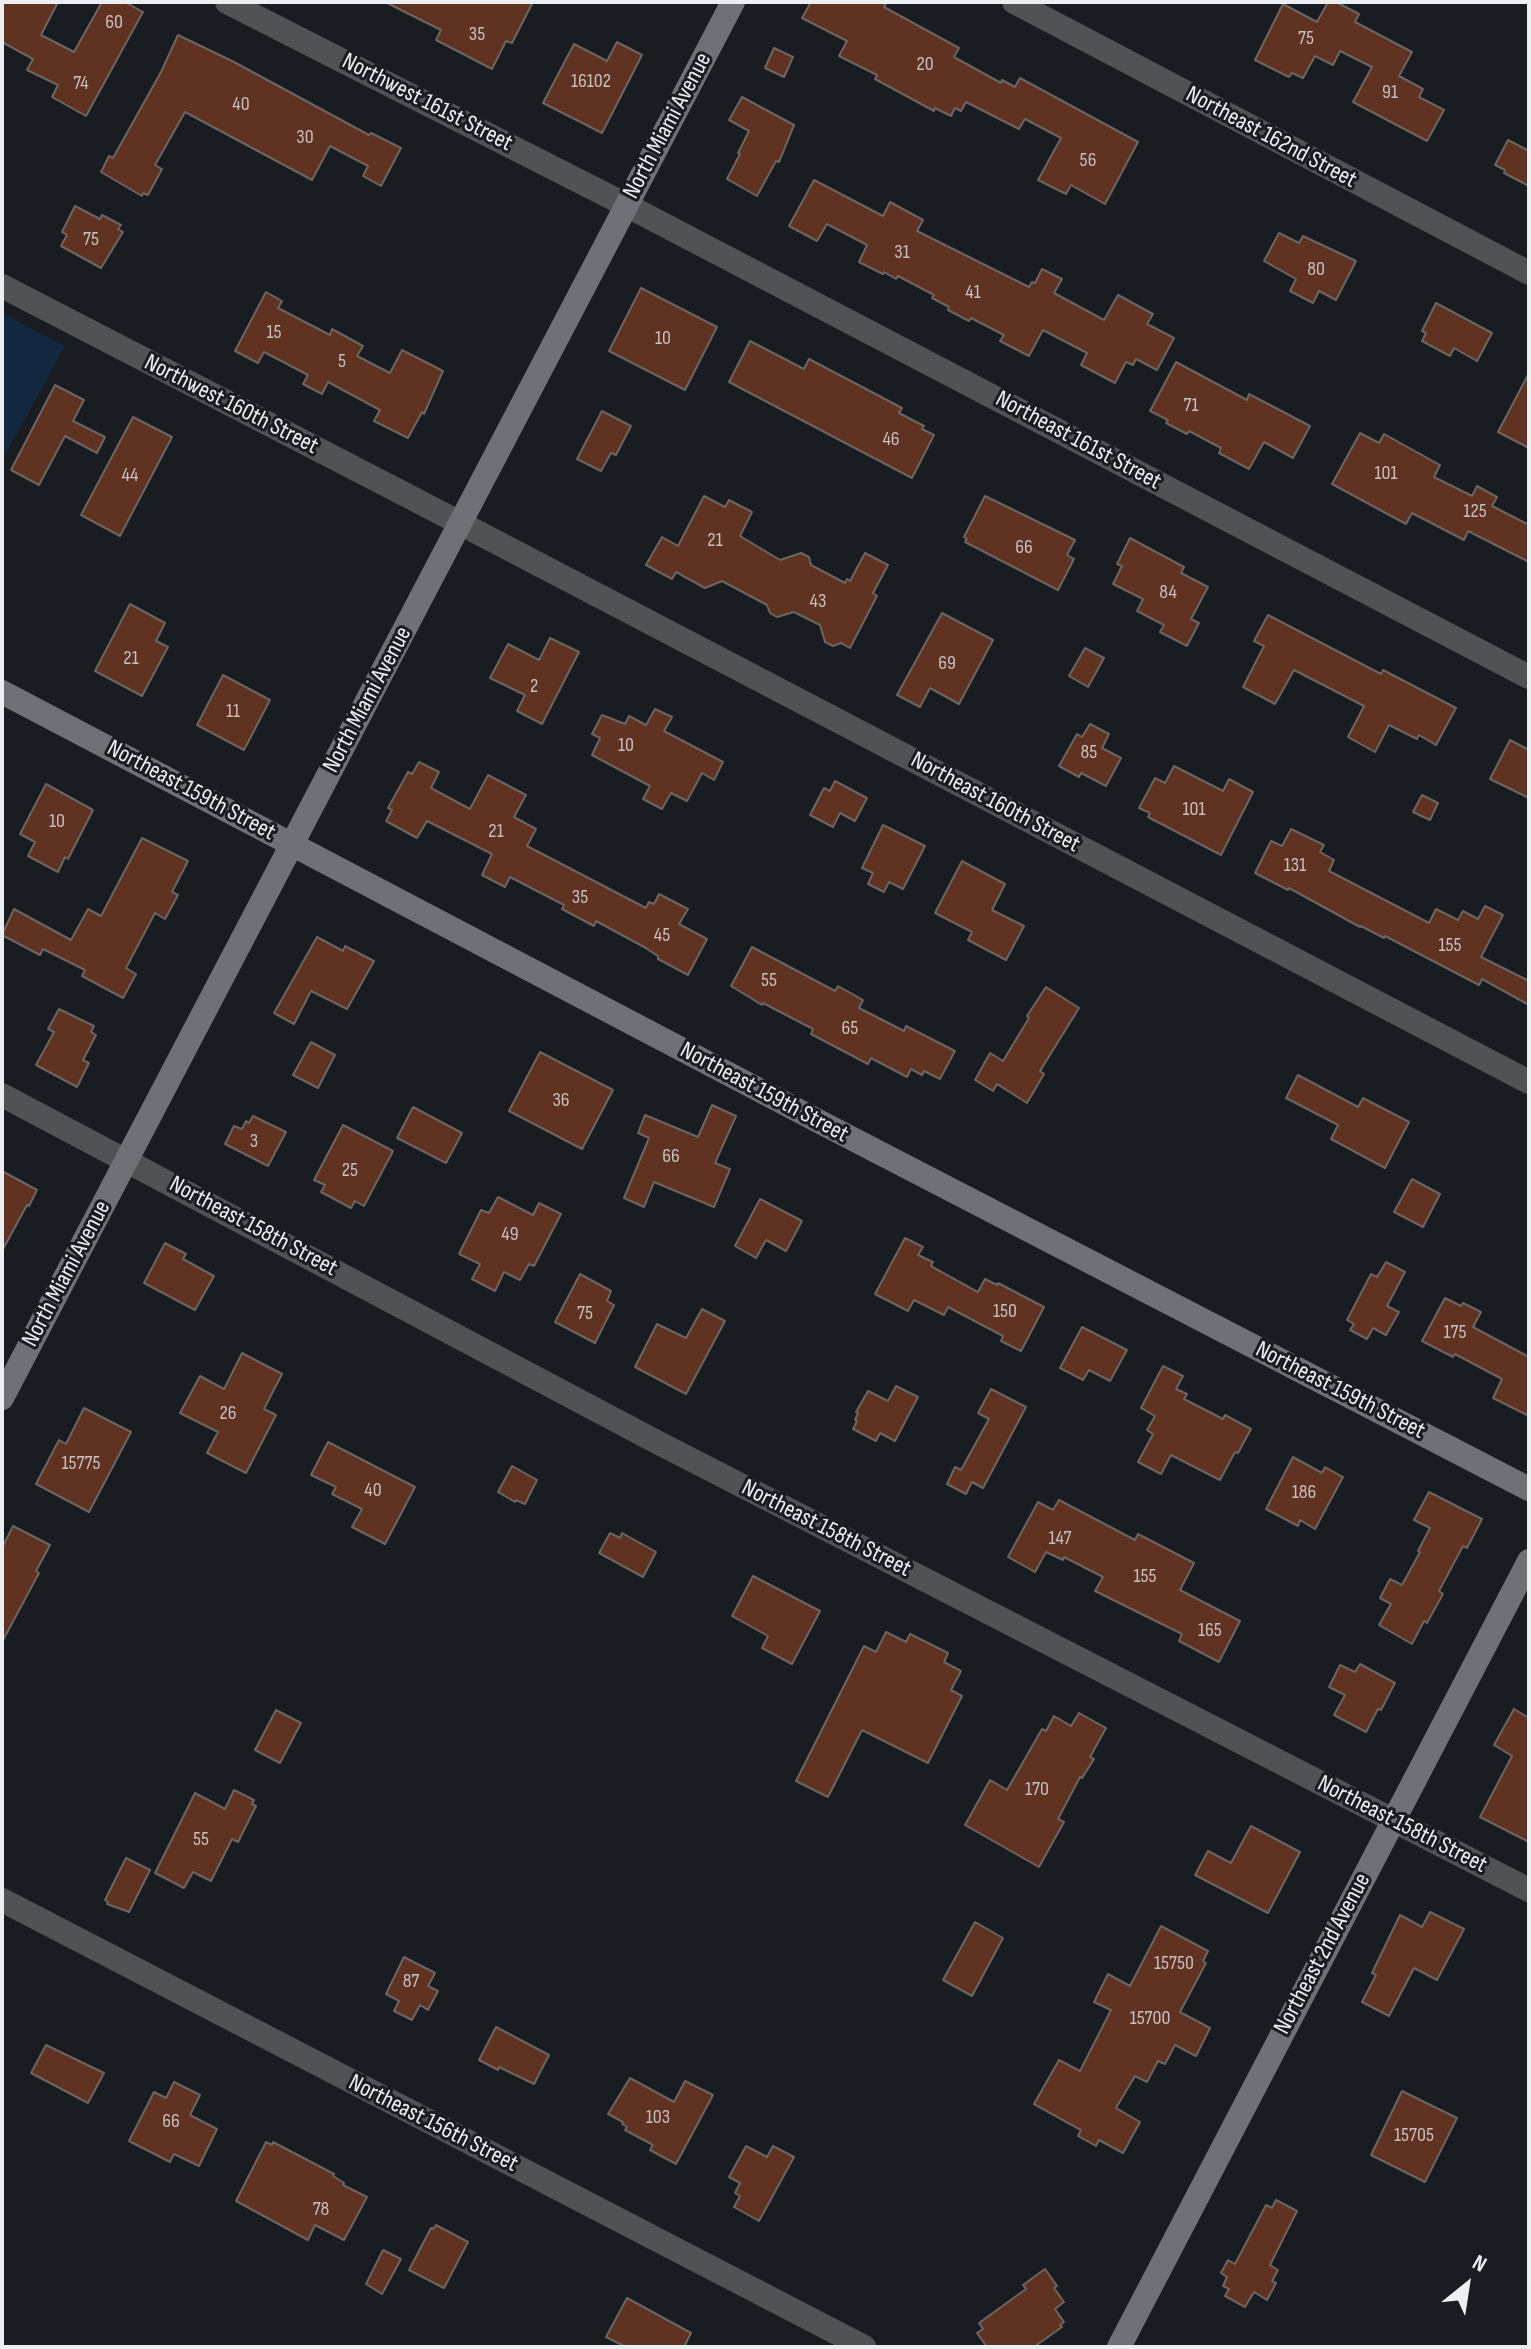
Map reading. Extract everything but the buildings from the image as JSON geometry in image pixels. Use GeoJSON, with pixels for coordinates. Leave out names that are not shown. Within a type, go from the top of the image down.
{"type":"FeatureCollection","features":[{"type":"Feature","properties":{"kind":"street","name":"Northwest 161st Street"},"geometry":{"type":"LineString","coordinates":[[227,2],[626,205]]}},
{"type":"Feature","properties":{"kind":"street","name":"North Miami Avenue"},"geometry":{"type":"LineString","coordinates":[[2,1398],[733,2]]}},
{"type":"Feature","properties":{"kind":"street","name":"Northeast 162nd Street"},"geometry":{"type":"LineString","coordinates":[[1014,2],[1529,273]]}},
{"type":"Feature","properties":{"kind":"street","name":"Northeast 161st Street"},"geometry":{"type":"LineString","coordinates":[[626,205],[1529,677]]}},
{"type":"Feature","properties":{"kind":"street","name":"Northwest 160th Street"},"geometry":{"type":"LineString","coordinates":[[2,286],[460,524]]}},
{"type":"Feature","properties":{"kind":"street","name":"Northeast 160th Street"},"geometry":{"type":"LineString","coordinates":[[460,524],[1529,1082]]}},
{"type":"Feature","properties":{"kind":"street","name":"Northeast 159th Street"},"geometry":{"type":"LineString","coordinates":[[2,692],[806,1115],[1529,1489]]}},
{"type":"Feature","properties":{"kind":"street","name":"Northeast 158th Street"},"geometry":{"type":"LineString","coordinates":[[2,1095],[653,1440],[1529,1890]]}},
{"type":"Feature","properties":{"kind":"street","name":"Northeast 2nd Avenue"},"geometry":{"type":"LineString","coordinates":[[1119,2347],[1529,1561]]}},
{"type":"Feature","properties":{"kind":"street","name":"Northeast 156th Street"},"geometry":{"type":"LineString","coordinates":[[2,1900],[864,2347]]}},
{"type":"Feature","properties":{"kind":"shaded area"},"geometry":{"type":"Polygon","coordinates":[[[2,313],[65,346],[2,461],[2,313]]]}}]}
